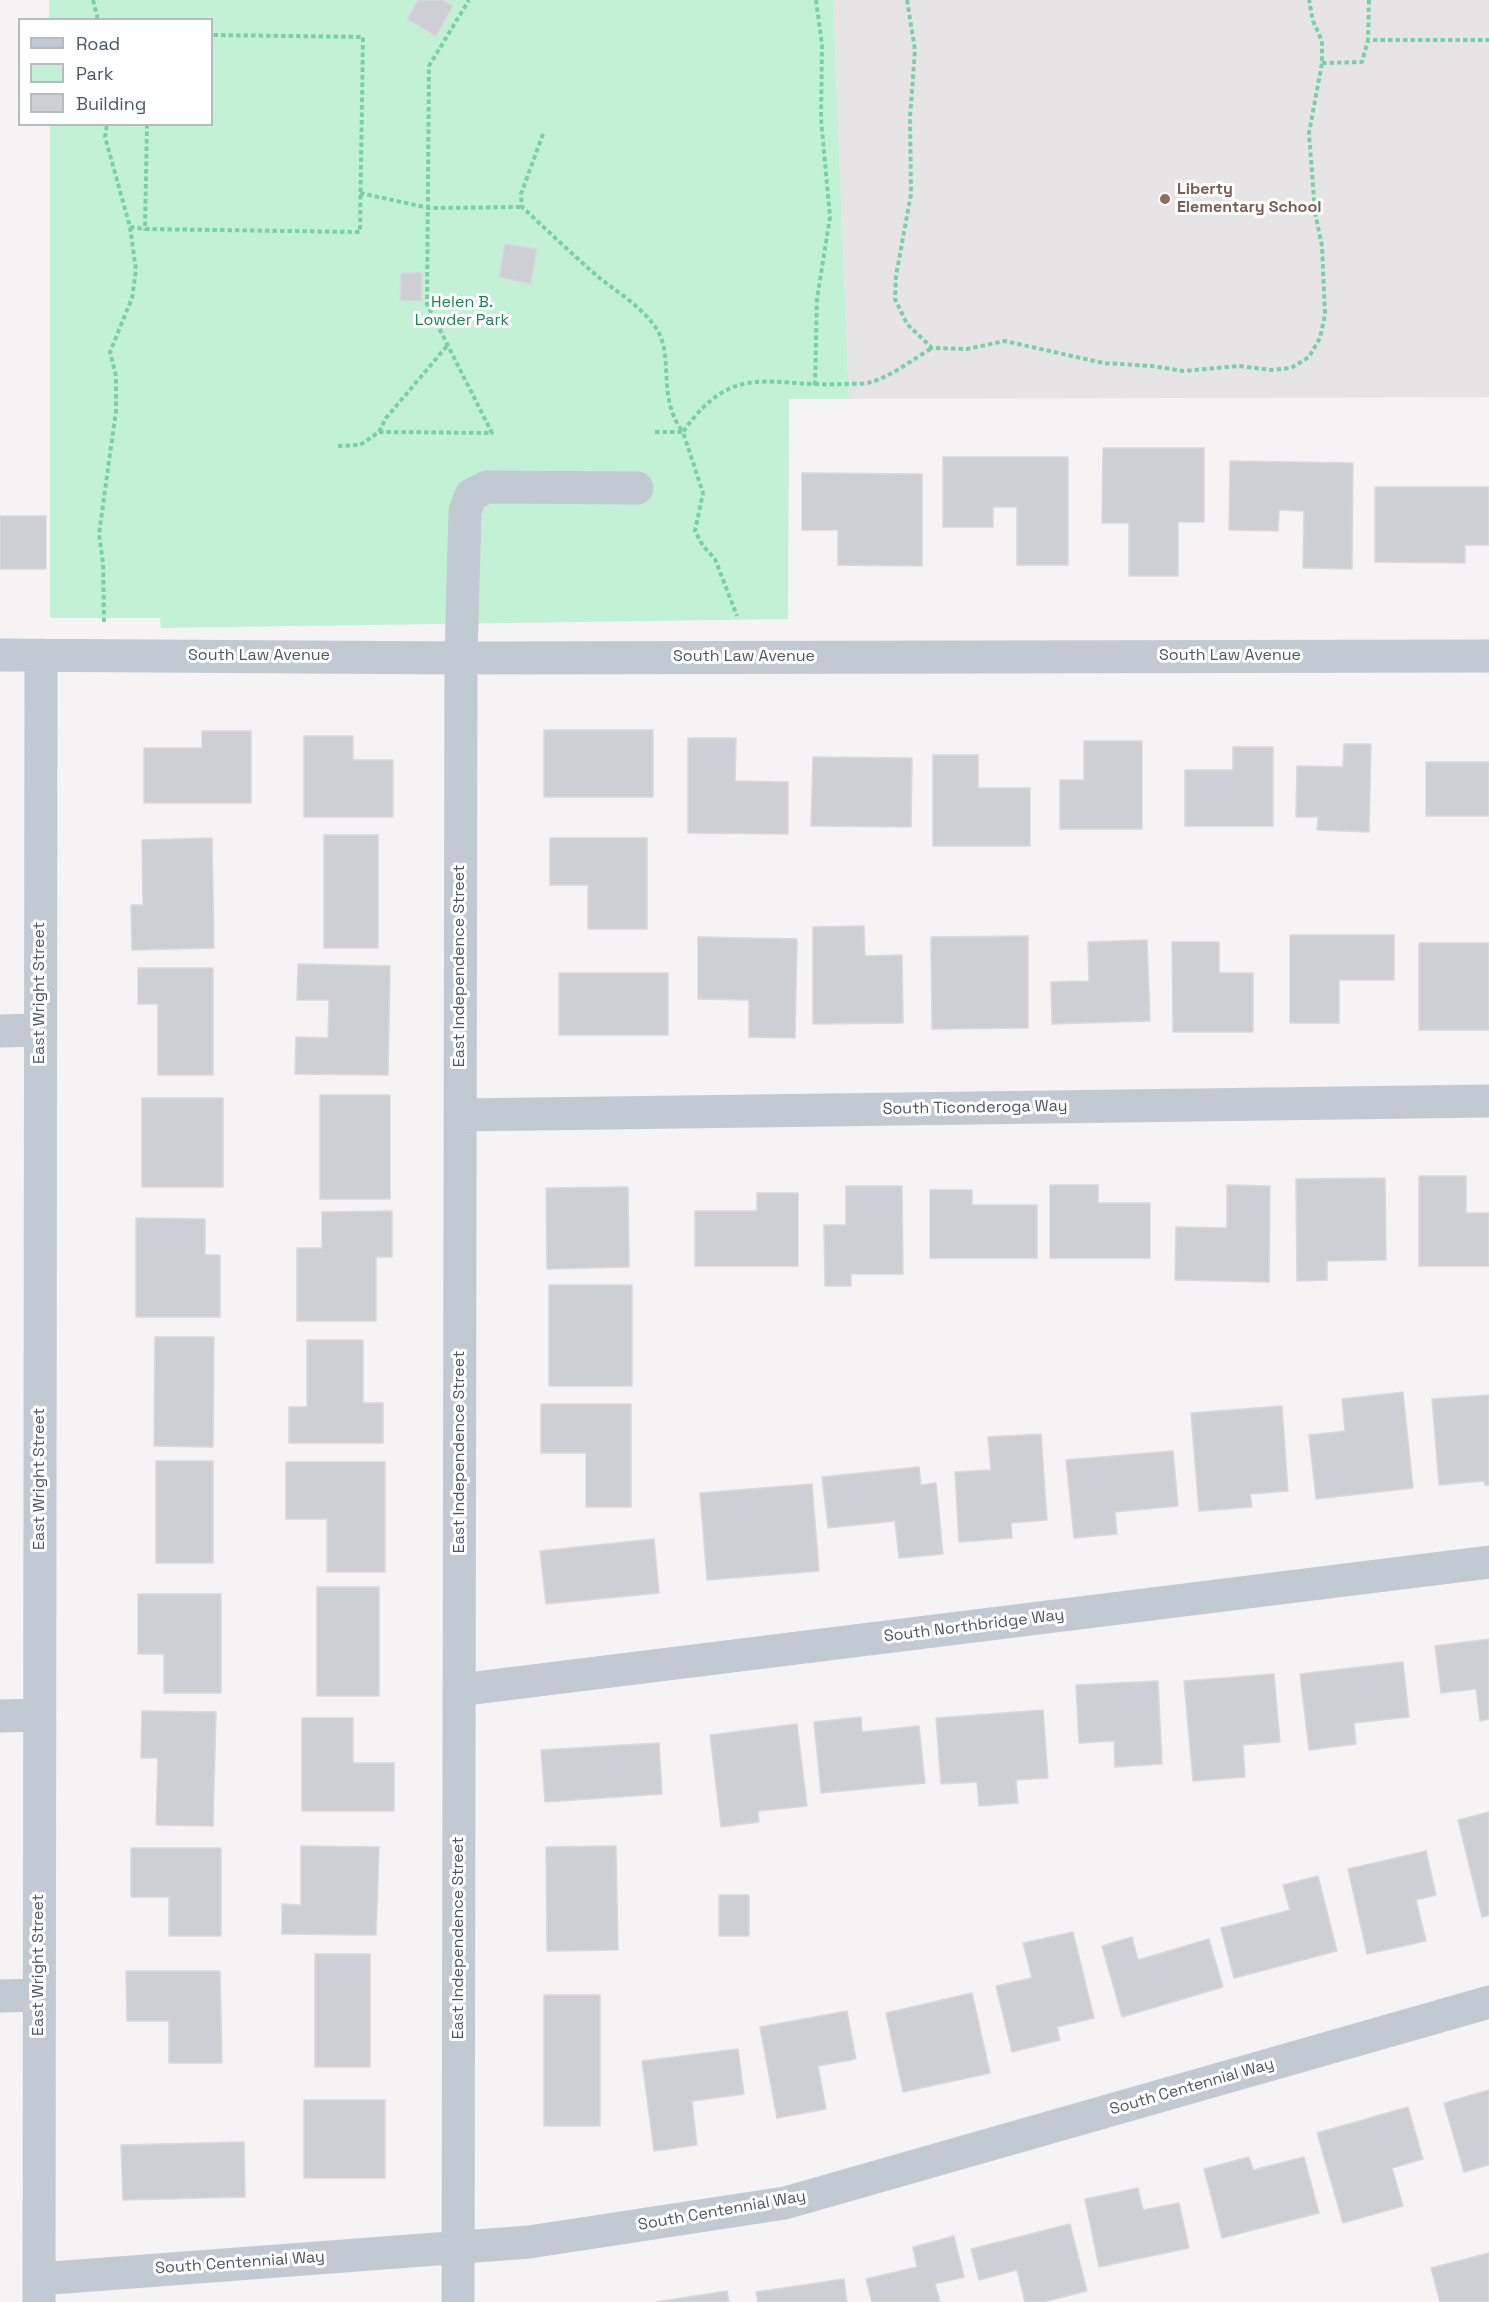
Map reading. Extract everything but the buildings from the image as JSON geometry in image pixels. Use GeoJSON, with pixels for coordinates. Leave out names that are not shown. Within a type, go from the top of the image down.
{"type":"FeatureCollection","features":[{"type":"Feature","properties":{"kind":"street","name":"East Independence Street"},"geometry":{"type":"LineString","coordinates":[[458,2302],[461,658],[465,511],[471,495],[487,487],[638,488]]}},
{"type":"Feature","properties":{"kind":"street","name":"East Wright Street"},"geometry":{"type":"LineString","coordinates":[[39,2290],[41,655]]}},
{"type":"Feature","properties":{"kind":"street","name":"South Law Avenue"},"geometry":{"type":"LineString","coordinates":[[0,656],[461,658],[1489,656]]}},
{"type":"Feature","properties":{"kind":"street"},"geometry":{"type":"LineString","coordinates":[[0,1031],[40,1030]]}},
{"type":"Feature","properties":{"kind":"street","name":"South Ticonderoga Way"},"geometry":{"type":"LineString","coordinates":[[460,1115],[1489,1101]]}},
{"type":"Feature","properties":{"kind":"street","name":"South Northbridge Way"},"geometry":{"type":"LineString","coordinates":[[459,1690],[1489,1562]]}},
{"type":"Feature","properties":{"kind":"street"},"geometry":{"type":"LineString","coordinates":[[0,1716],[39,1715]]}},
{"type":"Feature","properties":{"kind":"street"},"geometry":{"type":"LineString","coordinates":[[0,1996],[39,1995]]}},
{"type":"Feature","properties":{"kind":"street","name":"South Centennial Way"},"geometry":{"type":"LineString","coordinates":[[39,2290],[458,2246],[529,2242],[785,2203],[1489,2001]]}},
{"type":"Feature","properties":{"kind":"path"},"geometry":{"type":"LineString","coordinates":[[93,0],[98,18]]}},
{"type":"Feature","properties":{"kind":"path"},"geometry":{"type":"LineString","coordinates":[[379,432],[492,433],[427,304],[429,66],[469,0]]}},
{"type":"Feature","properties":{"kind":"path"},"geometry":{"type":"LineString","coordinates":[[815,386],[817,299],[830,217],[821,119],[822,45],[816,0]]}},
{"type":"Feature","properties":{"kind":"path"},"geometry":{"type":"LineString","coordinates":[[907,0],[915,50],[910,117],[911,194],[896,276],[895,299],[907,324],[932,348]]}},
{"type":"Feature","properties":{"kind":"path"},"geometry":{"type":"LineString","coordinates":[[683,432],[699,410],[721,393],[743,382],[765,380],[815,386],[871,382],[932,348],[967,349],[1005,341],[1103,363],[1152,366],[1183,371],[1239,366],[1272,370],[1291,368],[1309,357],[1320,338],[1325,315],[1322,246],[1315,213],[1309,133],[1322,63],[1322,41],[1312,21],[1309,0]]}},
{"type":"Feature","properties":{"kind":"path"},"geometry":{"type":"LineString","coordinates":[[1322,63],[1362,62],[1368,40],[1369,0]]}},
{"type":"Feature","properties":{"kind":"path"},"geometry":{"type":"LineString","coordinates":[[130,227],[360,232],[363,37],[213,35]]}},
{"type":"Feature","properties":{"kind":"path"},"geometry":{"type":"LineString","coordinates":[[1368,40],[1489,40]]}},
{"type":"Feature","properties":{"kind":"path"},"geometry":{"type":"LineString","coordinates":[[104,623],[103,563],[99,534],[116,411],[116,376],[110,352],[132,298],[136,270],[130,227],[105,137],[106,126]]}},
{"type":"Feature","properties":{"kind":"path"},"geometry":{"type":"LineString","coordinates":[[145,229],[147,126]]}},
{"type":"Feature","properties":{"kind":"path"},"geometry":{"type":"LineString","coordinates":[[522,207],[521,194],[543,134]]}},
{"type":"Feature","properties":{"kind":"path"},"geometry":{"type":"LineString","coordinates":[[360,193],[429,208],[522,207],[598,276],[638,307],[656,328],[663,343],[669,402],[674,420],[683,432],[703,493],[695,531],[714,560],[737,616]]}},
{"type":"Feature","properties":{"kind":"path"},"geometry":{"type":"LineString","coordinates":[[338,446],[360,445],[379,432],[386,418],[447,346]]}},
{"type":"Feature","properties":{"kind":"path"},"geometry":{"type":"LineString","coordinates":[[655,432],[683,432]]}},
{"type":"Feature","properties":{"kind":"shaded area","name":"Liberty Elementary School"},"geometry":{"type":"Polygon","coordinates":[[[833,0],[1489,0],[1489,397],[849,399],[833,0]]]}},
{"type":"Feature","properties":{"kind":"green space","name":"Helen B. Lowder Park"},"geometry":{"type":"Polygon","coordinates":[[[49,0],[833,0],[849,399],[789,399],[788,619],[161,628],[160,618],[50,618],[50,126],[213,126],[213,18],[49,18],[49,0]]]}},
{"type":"Feature","properties":{"kind":"place","name":"Liberty Elementary School"},"geometry":{"type":"Point","coordinates":[1165,199]}}]}
